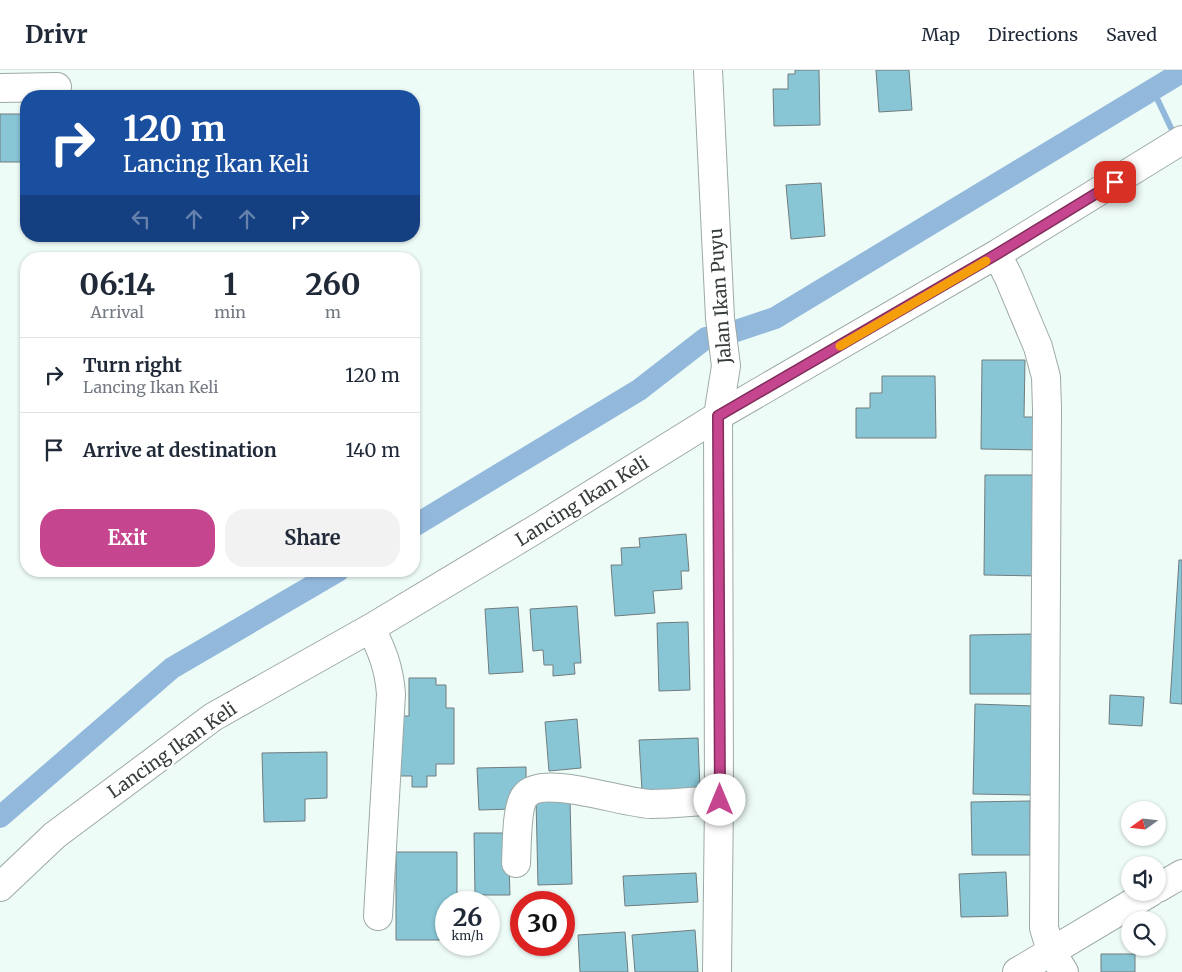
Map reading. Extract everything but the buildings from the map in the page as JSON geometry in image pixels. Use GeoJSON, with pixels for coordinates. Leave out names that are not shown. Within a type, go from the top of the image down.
{"type":"FeatureCollection","features":[{"type":"Feature","properties":{"kind":"street","name":"Jalan Ikan Puyu"},"geometry":{"type":"LineString","coordinates":[[708,70],[720,318],[726,366],[718,416],[720,800],[716,972]]}},
{"type":"Feature","properties":{"kind":"street"},"geometry":{"type":"LineString","coordinates":[[0,88],[56,87]]}},
{"type":"Feature","properties":{"kind":"street","name":"Lancing Ikan Keli"},"geometry":{"type":"LineString","coordinates":[[0,887],[56,835],[213,717],[371,628],[541,526],[718,416],[997,254],[1182,140]]}},
{"type":"Feature","properties":{"kind":"street"},"geometry":{"type":"LineString","coordinates":[[997,254],[1038,347],[1046,377],[1044,928],[1058,962]]}},
{"type":"Feature","properties":{"kind":"street"},"geometry":{"type":"LineString","coordinates":[[371,628],[384,655],[390,674],[391,694],[378,916]]}},
{"type":"Feature","properties":{"kind":"street"},"geometry":{"type":"LineString","coordinates":[[516,864],[519,813],[524,796],[535,789],[562,788],[649,804],[720,800]]}},
{"type":"Feature","properties":{"kind":"street"},"geometry":{"type":"LineString","coordinates":[[1166,883],[1182,874]]}},
{"type":"Feature","properties":{"kind":"street"},"geometry":{"type":"LineString","coordinates":[[1017,972],[1058,962],[1138,901]]}},
{"type":"Feature","properties":{"kind":"waterway"},"geometry":{"type":"LineString","coordinates":[[420,522],[639,390],[706,338],[733,332],[775,318],[1182,72]]}},
{"type":"Feature","properties":{"kind":"waterway"},"geometry":{"type":"LineString","coordinates":[[1153,90],[1171,128]]}},
{"type":"Feature","properties":{"kind":"waterway"},"geometry":{"type":"LineString","coordinates":[[0,817],[172,668],[328,577]]}},
{"type":"Feature","properties":{"kind":"slow traffic"},"geometry":{"type":"LineString","coordinates":[[840,346],[986,261]]}},
{"type":"Feature","properties":{"kind":"route"},"geometry":{"type":"LineString","coordinates":[[720,800],[718,416],[997,254],[1115,182]]}}]}
